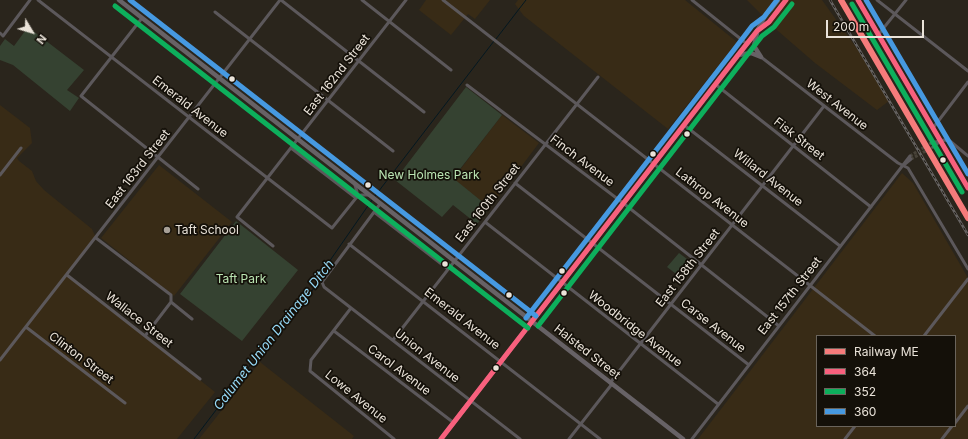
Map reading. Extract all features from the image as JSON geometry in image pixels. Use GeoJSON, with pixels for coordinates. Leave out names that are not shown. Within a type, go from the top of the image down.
{"type":"FeatureCollection","features":[{"type":"Feature","properties":{"kind":"main road","name":"Halsted Street"},"geometry":{"type":"LineString","coordinates":[[119,0],[683,439]]}},
{"type":"Feature","properties":{"kind":"main road"},"geometry":{"type":"LineString","coordinates":[[771,9],[778,0]]}},
{"type":"Feature","properties":{"kind":"main road"},"geometry":{"type":"LineString","coordinates":[[776,13],[783,4]]}},
{"type":"Feature","properties":{"kind":"main road"},"geometry":{"type":"LineString","coordinates":[[441,439],[757,31],[764,18]]}},
{"type":"Feature","properties":{"kind":"main road"},"geometry":{"type":"LineString","coordinates":[[761,57],[754,46],[757,31],[769,22]]}},
{"type":"Feature","properties":{"kind":"main road"},"geometry":{"type":"LineString","coordinates":[[738,55],[751,53],[761,57]]}},
{"type":"Feature","properties":{"kind":"street"},"geometry":{"type":"LineString","coordinates":[[1,34],[30,0]]}},
{"type":"Feature","properties":{"kind":"street","name":"Emerald Avenue"},"geometry":{"type":"LineString","coordinates":[[38,0],[332,228],[356,198]]}},
{"type":"Feature","properties":{"kind":"street"},"geometry":{"type":"LineString","coordinates":[[281,0],[424,112]]}},
{"type":"Feature","properties":{"kind":"street","name":"East 163rd Street"},"geometry":{"type":"LineString","coordinates":[[0,360],[281,0]]}},
{"type":"Feature","properties":{"kind":"street"},"geometry":{"type":"LineString","coordinates":[[362,0],[452,70]]}},
{"type":"Feature","properties":{"kind":"street","name":"East 162nd Street"},"geometry":{"type":"LineString","coordinates":[[273,246],[237,217],[406,0]]}},
{"type":"Feature","properties":{"kind":"street","name":"Lathrop Avenue"},"geometry":{"type":"LineString","coordinates":[[443,0],[576,105],[874,335]]}},
{"type":"Feature","properties":{"kind":"street"},"geometry":{"type":"LineString","coordinates":[[692,0],[747,44]]}},
{"type":"Feature","properties":{"kind":"street"},"geometry":{"type":"LineString","coordinates":[[858,0],[968,188]]}},
{"type":"Feature","properties":{"kind":"street"},"geometry":{"type":"LineString","coordinates":[[877,0],[968,71]]}},
{"type":"Feature","properties":{"kind":"street"},"geometry":{"type":"LineString","coordinates":[[878,35],[906,0]]}},
{"type":"Feature","properties":{"kind":"street"},"geometry":{"type":"LineString","coordinates":[[214,12],[393,151]]}},
{"type":"Feature","properties":{"kind":"street"},"geometry":{"type":"LineString","coordinates":[[142,18],[81,96],[198,189]]}},
{"type":"Feature","properties":{"kind":"street","name":"West Avenue"},"geometry":{"type":"LineString","coordinates":[[761,57],[898,163],[908,168],[968,269]]}},
{"type":"Feature","properties":{"kind":"street","name":"East 160th Street"},"geometry":{"type":"LineString","coordinates":[[393,340],[598,77]]}},
{"type":"Feature","properties":{"kind":"street"},"geometry":{"type":"LineString","coordinates":[[933,128],[968,82]]}},
{"type":"Feature","properties":{"kind":"street","name":"Fisk Street"},"geometry":{"type":"LineString","coordinates":[[715,84],[871,207]]}},
{"type":"Feature","properties":{"kind":"street","name":"Finch Avenue"},"geometry":{"type":"LineString","coordinates":[[467,85],[623,203],[779,326]]}},
{"type":"Feature","properties":{"kind":"street","name":"East 158th Street"},"geometry":{"type":"LineString","coordinates":[[569,439],[824,106]]}},
{"type":"Feature","properties":{"kind":"street","name":"Willard Avenue"},"geometry":{"type":"LineString","coordinates":[[684,125],[840,246]]}},
{"type":"Feature","properties":{"kind":"street"},"geometry":{"type":"LineString","coordinates":[[932,145],[944,140],[950,141],[968,156]]}},
{"type":"Feature","properties":{"kind":"street"},"geometry":{"type":"LineString","coordinates":[[0,175],[21,148]]}},
{"type":"Feature","properties":{"kind":"street"},"geometry":{"type":"LineString","coordinates":[[291,148],[356,198]]}},
{"type":"Feature","properties":{"kind":"street","name":"East 157th Street"},"geometry":{"type":"LineString","coordinates":[[692,439],[903,165],[911,158]]}},
{"type":"Feature","properties":{"kind":"street","name":"Carse Avenue"},"geometry":{"type":"LineString","coordinates":[[515,183],[593,242],[749,365]]}},
{"type":"Feature","properties":{"kind":"street"},"geometry":{"type":"LineString","coordinates":[[355,184],[357,192],[356,198]]}},
{"type":"Feature","properties":{"kind":"street"},"geometry":{"type":"LineString","coordinates":[[356,198],[369,195]]}},
{"type":"Feature","properties":{"kind":"street"},"geometry":{"type":"LineString","coordinates":[[349,244],[380,204]]}},
{"type":"Feature","properties":{"kind":"street"},"geometry":{"type":"LineString","coordinates":[[374,212],[448,270]]}},
{"type":"Feature","properties":{"kind":"street","name":"Woodbridge Avenue"},"geometry":{"type":"LineString","coordinates":[[485,222],[718,404]]}},
{"type":"Feature","properties":{"kind":"street"},"geometry":{"type":"LineString","coordinates":[[96,238],[171,295],[171,302],[145,336]]}},
{"type":"Feature","properties":{"kind":"street","name":"Emerald Avenue"},"geometry":{"type":"LineString","coordinates":[[349,244],[600,439]]}},
{"type":"Feature","properties":{"kind":"street","name":"Union Avenue"},"geometry":{"type":"LineString","coordinates":[[349,244],[322,282],[324,287],[520,439]]}},
{"type":"Feature","properties":{"kind":"street","name":"Wallace Street"},"geometry":{"type":"LineString","coordinates":[[67,275],[200,379]]}},
{"type":"Feature","properties":{"kind":"street"},"geometry":{"type":"LineString","coordinates":[[925,335],[968,279]]}},
{"type":"Feature","properties":{"kind":"street"},"geometry":{"type":"LineString","coordinates":[[171,302],[192,319]]}},
{"type":"Feature","properties":{"kind":"street"},"geometry":{"type":"LineString","coordinates":[[334,331],[351,308]]}},
{"type":"Feature","properties":{"kind":"street","name":"Clinton Street"},"geometry":{"type":"LineString","coordinates":[[26,327],[125,403]]}},
{"type":"Feature","properties":{"kind":"street","name":"Lowe Avenue"},"geometry":{"type":"LineString","coordinates":[[334,331],[311,360],[310,366],[312,374],[394,439]]}},
{"type":"Feature","properties":{"kind":"street","name":"Carol Avenue"},"geometry":{"type":"LineString","coordinates":[[334,331],[454,423]]}},
{"type":"Feature","properties":{"kind":"street"},"geometry":{"type":"LineString","coordinates":[[956,422],[968,406]]}},
{"type":"Feature","properties":{"kind":"street"},"geometry":{"type":"LineString","coordinates":[[845,439],[854,427]]}},
{"type":"Feature","properties":{"kind":"street"},"geometry":{"type":"LineString","coordinates":[[942,439],[950,427]]}},
{"type":"Feature","properties":{"kind":"shaded area"},"geometry":{"type":"Polygon","coordinates":[[[426,0],[490,0],[475,19],[468,14],[451,35],[419,10],[426,0]]]}},
{"type":"Feature","properties":{"kind":"shaded area"},"geometry":{"type":"Polygon","coordinates":[[[518,0],[685,0],[737,42],[668,129],[524,16],[515,4],[518,0]]]}},
{"type":"Feature","properties":{"kind":"shaded area"},"geometry":{"type":"Polygon","coordinates":[[[747,0],[822,0],[860,53],[889,101],[877,110],[815,63],[778,31],[747,0]]]}},
{"type":"Feature","properties":{"kind":"shaded area"},"geometry":{"type":"Polygon","coordinates":[[[0,105],[30,128],[32,143],[17,158],[19,161],[32,171],[36,181],[44,190],[92,229],[96,238],[67,275],[215,392],[177,439],[0,439],[0,105]]]}},
{"type":"Feature","properties":{"kind":"shaded area"},"geometry":{"type":"Polygon","coordinates":[[[502,115],[539,143],[490,208],[453,179],[502,115]]]}},
{"type":"Feature","properties":{"kind":"shaded area","name":"Taft School"},"geometry":{"type":"Polygon","coordinates":[[[159,165],[232,222],[174,296],[101,238],[159,165]]]}},
{"type":"Feature","properties":{"kind":"shaded area"},"geometry":{"type":"Polygon","coordinates":[[[902,173],[913,183],[968,278],[968,439],[698,439],[902,173]]]}},
{"type":"Feature","properties":{"kind":"shaded area"},"geometry":{"type":"Polygon","coordinates":[[[260,362],[354,436],[352,439],[199,439],[260,362]]]}},
{"type":"Feature","properties":{"kind":"green space"},"geometry":{"type":"Polygon","coordinates":[[[28,27],[84,70],[67,90],[79,98],[70,111],[13,65],[0,60],[0,46],[5,39],[14,46],[28,27]]]}},
{"type":"Feature","properties":{"kind":"green space","name":"New Holmes Park"},"geometry":{"type":"Polygon","coordinates":[[[466,87],[502,115],[453,178],[490,208],[477,224],[453,205],[442,217],[395,180],[466,87]]]}},
{"type":"Feature","properties":{"kind":"green space","name":"Taft Park"},"geometry":{"type":"Polygon","coordinates":[[[236,221],[298,270],[242,341],[180,294],[236,221]]]}},
{"type":"Feature","properties":{"kind":"green space"},"geometry":{"type":"Polygon","coordinates":[[[679,253],[695,265],[684,280],[667,267],[679,253]]]}},
{"type":"Feature","properties":{"kind":"waterway","name":"Calumet Union Drainage Ditch"},"geometry":{"type":"LineString","coordinates":[[496,39],[526,0]]}},
{"type":"Feature","properties":{"kind":"waterway","name":"Calumet Union Drainage Ditch"},"geometry":{"type":"LineString","coordinates":[[375,196],[494,41]]}},
{"type":"Feature","properties":{"kind":"waterway","name":"Calumet Union Drainage Ditch"},"geometry":{"type":"LineString","coordinates":[[194,439],[280,326],[312,291],[322,272],[372,200]]}},
{"type":"Feature","properties":{"kind":"tunnel"},"geometry":{"type":"LineString","coordinates":[[764,18],[771,9]]}},
{"type":"Feature","properties":{"kind":"tunnel"},"geometry":{"type":"LineString","coordinates":[[769,22],[776,13]]}},
{"type":"Feature","properties":{"kind":"tunnel"},"geometry":{"type":"LineString","coordinates":[[910,156],[931,143]]}},
{"type":"Feature","properties":{"kind":"tunnel"},"geometry":{"type":"LineString","coordinates":[[911,159],[933,147]]}},
{"type":"Feature","properties":{"kind":"railway"},"geometry":{"type":"LineString","coordinates":[[830,0],[968,235]]}},
{"type":"Feature","properties":{"kind":"rail line","name":"ME"},"geometry":{"type":"LineString","coordinates":[[841,0],[968,218]]}},
{"type":"Feature","properties":{"kind":"transit line","name":"360"},"geometry":{"type":"LineString","coordinates":[[130,0],[536,316]]}},
{"type":"Feature","properties":{"kind":"transit line","name":"360"},"geometry":{"type":"LineString","coordinates":[[526,318],[752,26],[764,17],[777,0]]}},
{"type":"Feature","properties":{"kind":"transit line","name":"364"},"geometry":{"type":"LineString","coordinates":[[441,439],[738,55],[757,31],[769,22],[786,0]]}},
{"type":"Feature","properties":{"kind":"transit line","name":"364"},"geometry":{"type":"LineString","coordinates":[[858,0],[968,188]]}},
{"type":"Feature","properties":{"kind":"transit line","name":"360"},"geometry":{"type":"LineString","coordinates":[[866,0],[968,174]]}},
{"type":"Feature","properties":{"kind":"transit line","name":"352"},"geometry":{"type":"LineString","coordinates":[[538,326],[762,36],[774,27],[792,4]]}},
{"type":"Feature","properties":{"kind":"transit line","name":"352"},"geometry":{"type":"LineString","coordinates":[[852,4],[962,192]]}},
{"type":"Feature","properties":{"kind":"transit line","name":"352"},"geometry":{"type":"LineString","coordinates":[[115,6],[528,328]]}},
{"type":"Feature","properties":{"kind":"place","name":"Taft School"},"geometry":{"type":"Point","coordinates":[167,230]}}]}
